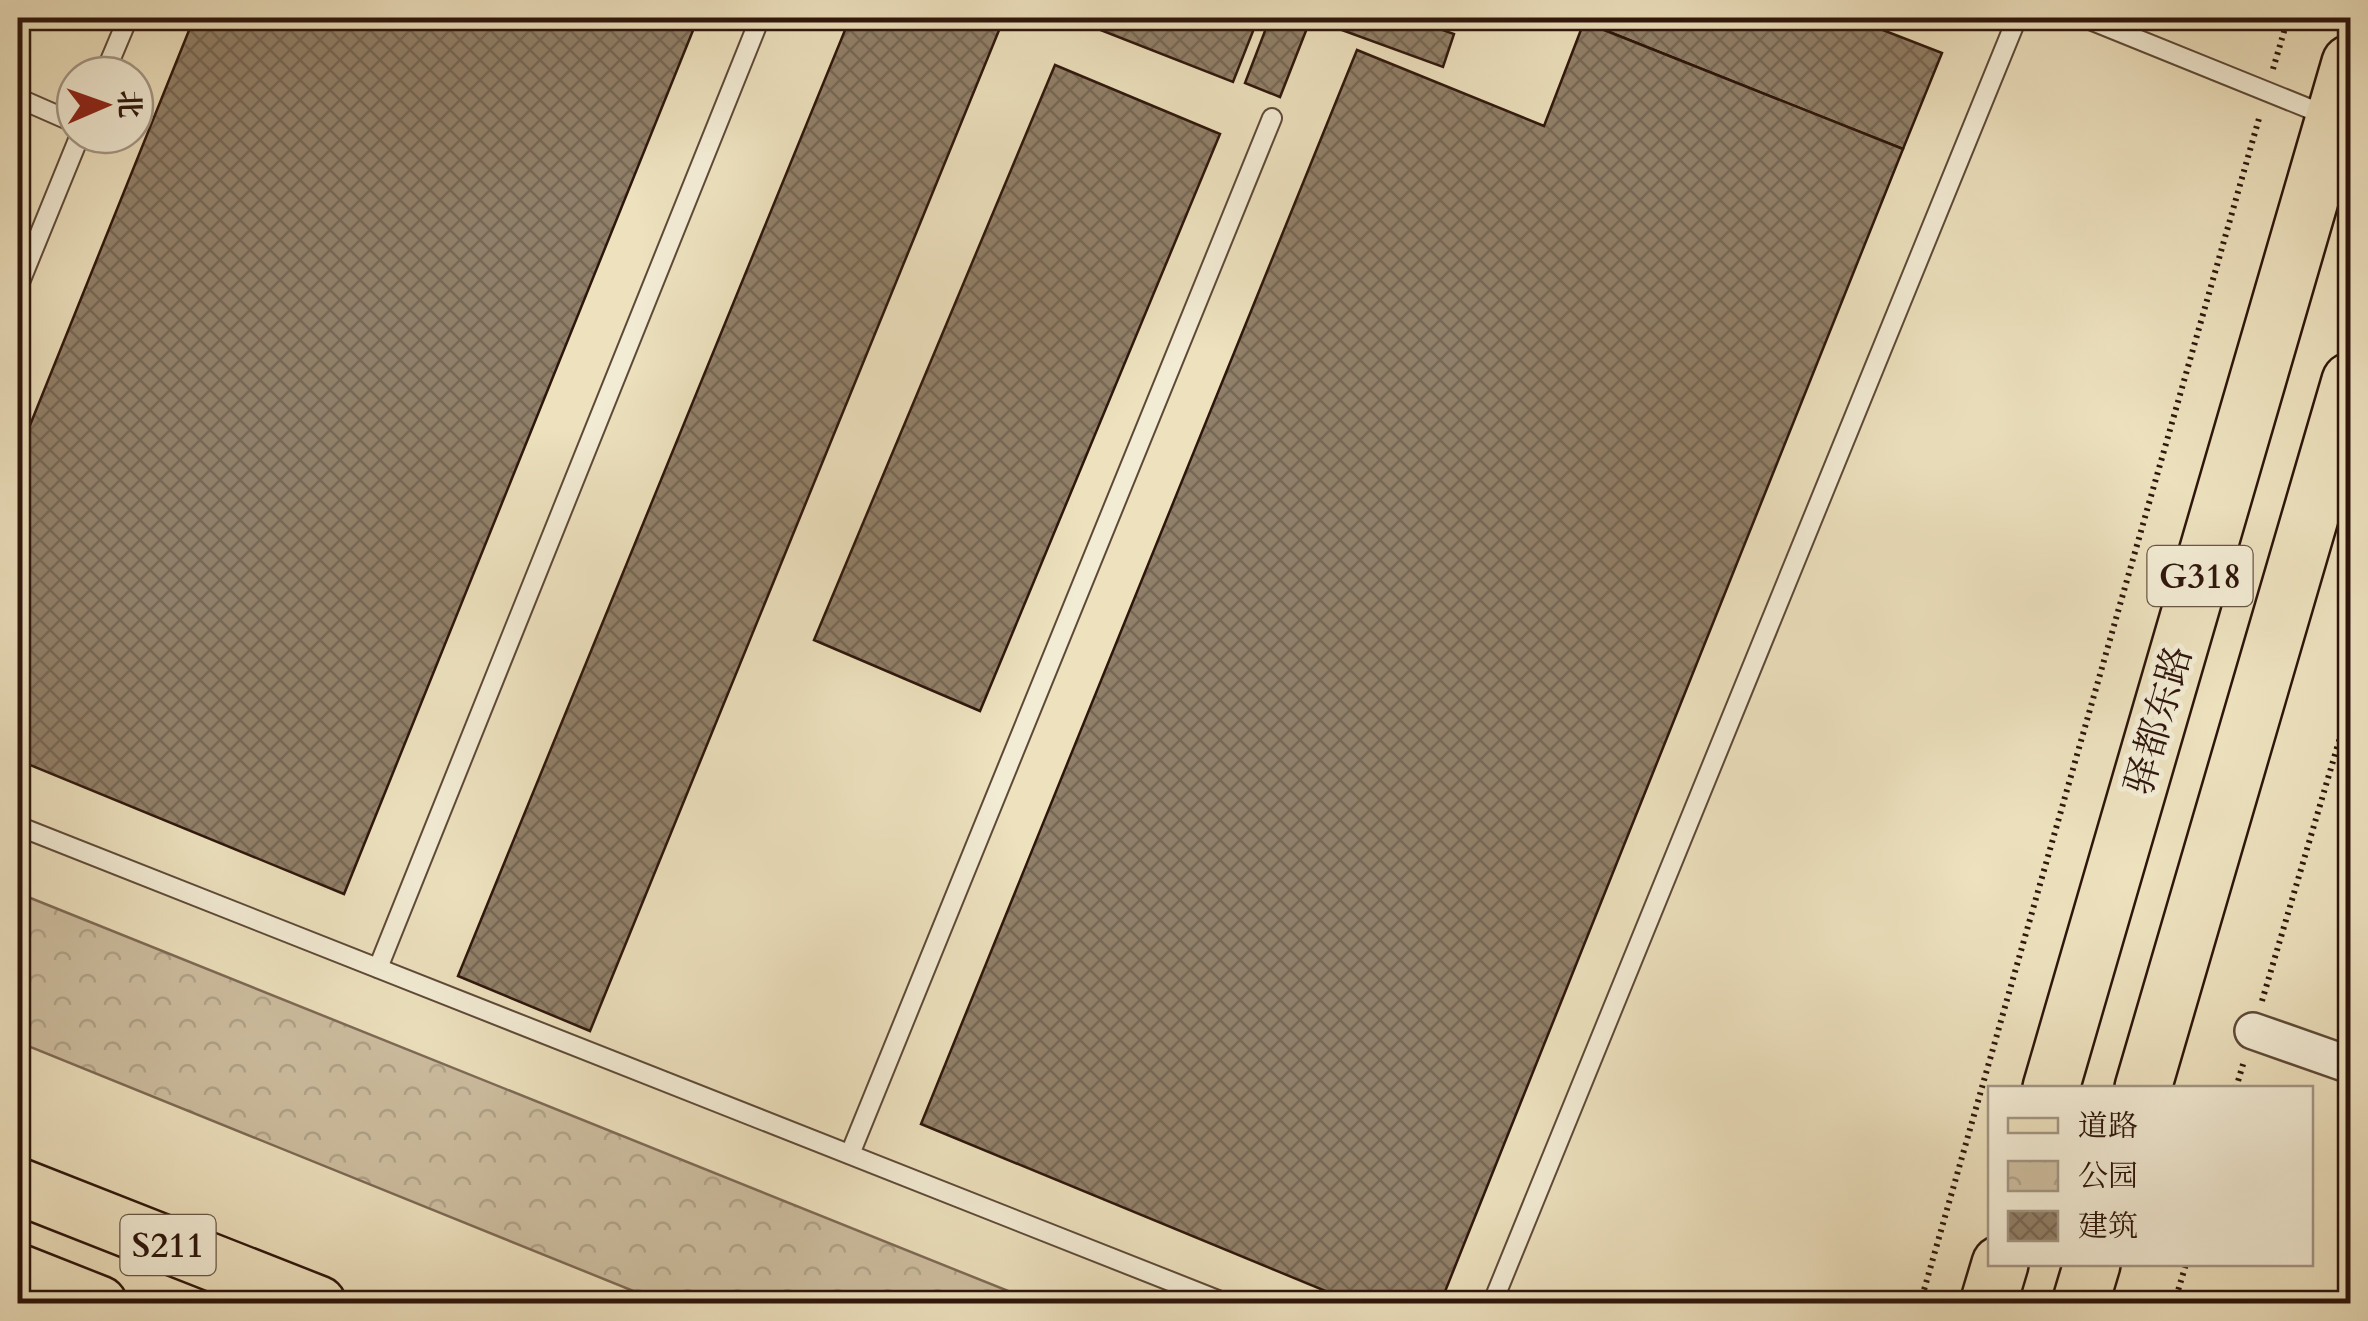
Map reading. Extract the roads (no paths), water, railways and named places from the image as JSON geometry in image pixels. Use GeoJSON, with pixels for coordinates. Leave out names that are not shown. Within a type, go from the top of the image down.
{"type":"FeatureCollection","features":[{"type":"Feature","properties":{"kind":"main road","name":"驿都东路"},"geometry":{"type":"LineString","coordinates":[[2052,1086],[2350,63]]}},
{"type":"Feature","properties":{"kind":"main road","name":"G318"},"geometry":{"type":"LineString","coordinates":[[2144,1086],[2350,382]]}},
{"type":"Feature","properties":{"kind":"main road","name":"S211"},"geometry":{"type":"LineString","coordinates":[[18,1186],[318,1304]]}},
{"type":"Feature","properties":{"kind":"main road"},"geometry":{"type":"LineString","coordinates":[[1988,1304],[1999,1266]]}},
{"type":"Feature","properties":{"kind":"main road"},"geometry":{"type":"LineString","coordinates":[[2080,1304],[2091,1266]]}},
{"type":"Feature","properties":{"kind":"main road","name":"S211"},"geometry":{"type":"LineString","coordinates":[[18,1272],[98,1304]]}},
{"type":"Feature","properties":{"kind":"street"},"geometry":{"type":"LineString","coordinates":[[2253,1031],[2350,1065]]}},
{"type":"Feature","properties":{"kind":"lane"},"geometry":{"type":"LineString","coordinates":[[112,55],[128,18]]}},
{"type":"Feature","properties":{"kind":"lane"},"geometry":{"type":"LineString","coordinates":[[378,968],[760,18]]}},
{"type":"Feature","properties":{"kind":"lane"},"geometry":{"type":"LineString","coordinates":[[1492,1304],[2017,18]]}},
{"type":"Feature","properties":{"kind":"lane"},"geometry":{"type":"LineString","coordinates":[[2085,18],[2334,118]]}},
{"type":"Feature","properties":{"kind":"lane"},"geometry":{"type":"LineString","coordinates":[[18,98],[55,114]]}},
{"type":"Feature","properties":{"kind":"lane"},"geometry":{"type":"LineString","coordinates":[[850,1154],[1272,118]]}},
{"type":"Feature","properties":{"kind":"lane"},"geometry":{"type":"LineString","coordinates":[[18,288],[72,155]]}},
{"type":"Feature","properties":{"kind":"lane"},"geometry":{"type":"LineString","coordinates":[[18,826],[1228,1304]]}}]}
